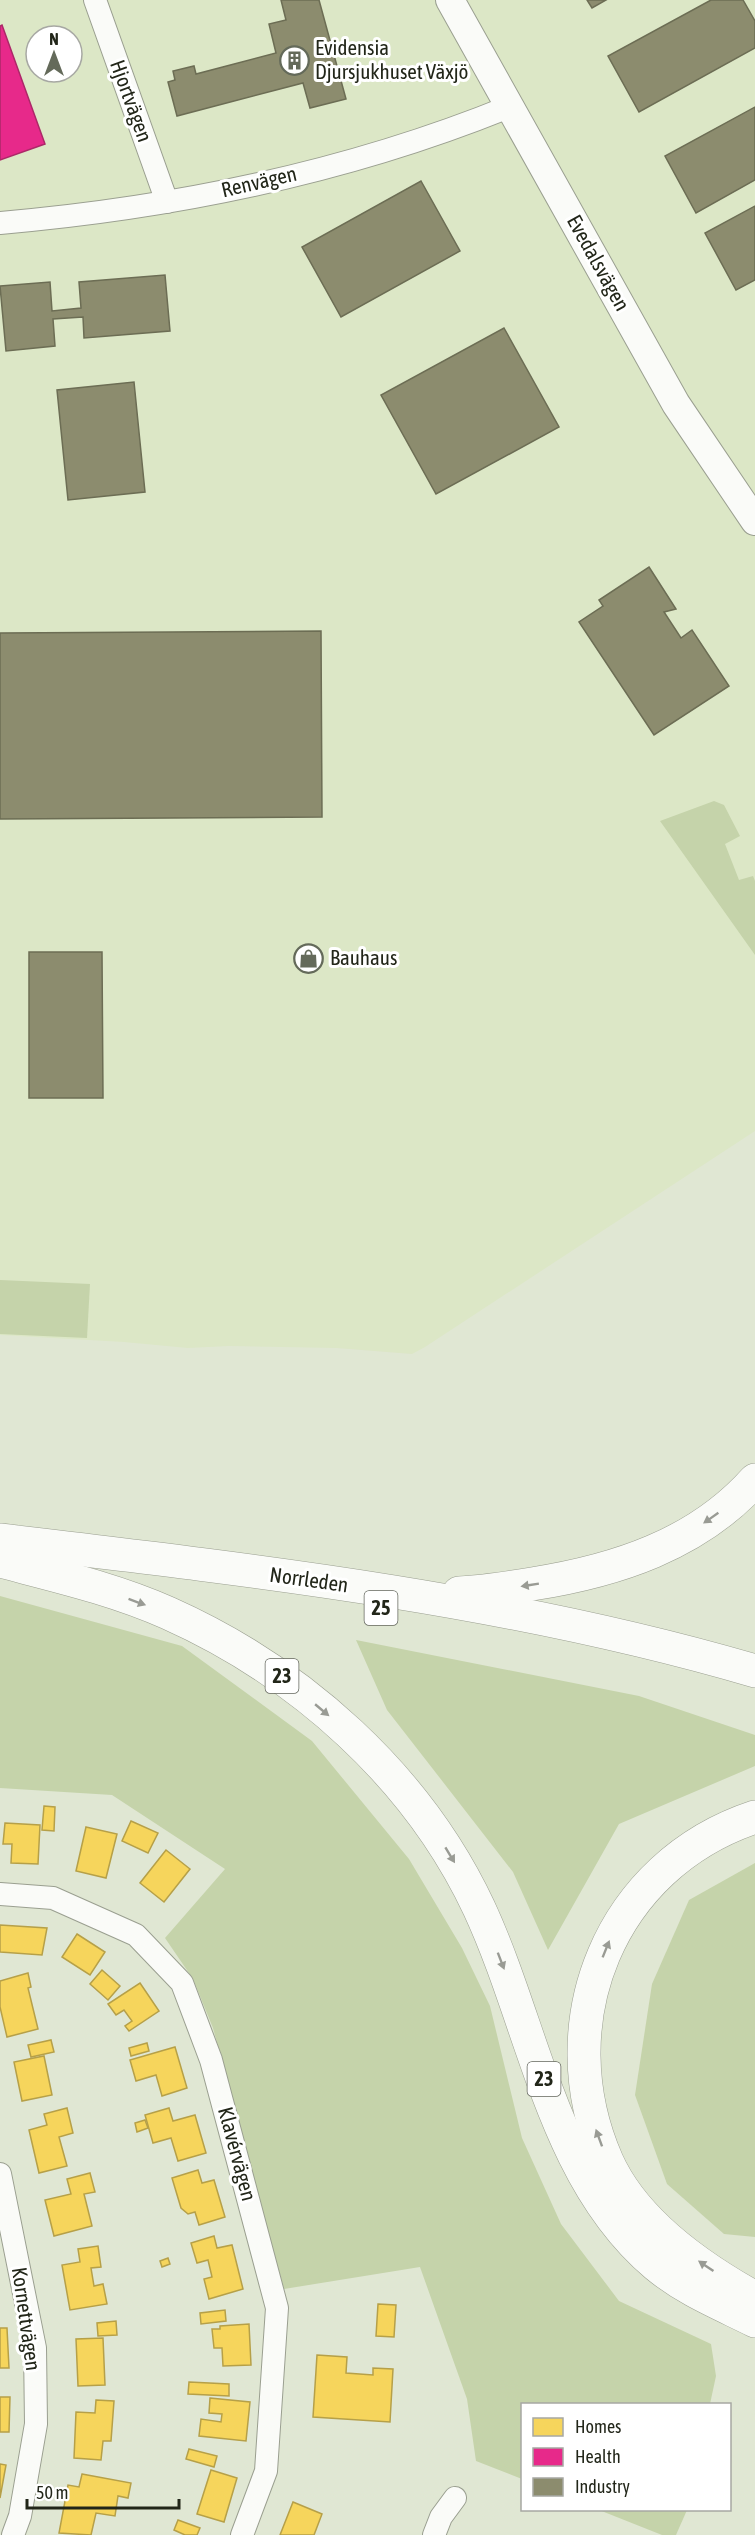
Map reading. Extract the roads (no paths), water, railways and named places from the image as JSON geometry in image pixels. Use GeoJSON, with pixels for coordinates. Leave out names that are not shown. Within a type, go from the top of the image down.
{"type":"FeatureCollection","features":[{"type":"Feature","properties":{"kind":"highway"},"geometry":{"type":"LineString","coordinates":[[403,1594],[470,1593],[516,1587],[569,1578],[617,1566],[654,1553],[689,1533],[724,1509],[755,1480]]}},
{"type":"Feature","properties":{"kind":"highway","name":"Norrleden"},"geometry":{"type":"LineString","coordinates":[[0,1540],[250,1571],[403,1594],[603,1631],[684,1650],[755,1671]]}},
{"type":"Feature","properties":{"kind":"highway","name":"Norrleden"},"geometry":{"type":"LineString","coordinates":[[0,1561],[299,1595],[522,1631],[600,1646],[755,1690]]}},
{"type":"Feature","properties":{"kind":"highway","name":"23"},"geometry":{"type":"LineString","coordinates":[[0,1561],[92,1585],[166,1613],[223,1640],[285,1678],[340,1725],[389,1773],[427,1820],[451,1856],[478,1907],[500,1958],[572,2154],[605,2211],[657,2266],[710,2300],[755,2321]]}},
{"type":"Feature","properties":{"kind":"highway"},"geometry":{"type":"LineString","coordinates":[[755,1817],[716,1833],[684,1855],[658,1875],[621,1918],[605,1951],[587,2009],[584,2051],[586,2093],[596,2130],[608,2162],[626,2190],[655,2228],[695,2259],[755,2298]]}},
{"type":"Feature","properties":{"kind":"street","name":"Hjortvägen"},"geometry":{"type":"LineString","coordinates":[[95,0],[167,202]]}},
{"type":"Feature","properties":{"kind":"street","name":"Evedalsvägen"},"geometry":{"type":"LineString","coordinates":[[450,0],[676,404],[755,521]]}},
{"type":"Feature","properties":{"kind":"street","name":"Renvägen"},"geometry":{"type":"LineString","coordinates":[[0,223],[167,202],[278,178],[390,151],[511,106]]}},
{"type":"Feature","properties":{"kind":"street","name":"Klavérvägen"},"geometry":{"type":"LineString","coordinates":[[0,1894],[53,1898],[136,1935],[182,1983],[211,2061],[277,2308],[266,2471],[242,2535]]}},
{"type":"Feature","properties":{"kind":"street","name":"Kornettvägen"},"geometry":{"type":"LineString","coordinates":[[0,2174],[35,2348],[36,2424],[20,2516],[13,2535]]}},
{"type":"Feature","properties":{"kind":"street"},"geometry":{"type":"LineString","coordinates":[[434,2535],[441,2517],[455,2498]]}},
{"type":"Feature","properties":{"kind":"place","name":"Evidensia Djursjukhuset Växjö"},"geometry":{"type":"Point","coordinates":[294,60]}},
{"type":"Feature","properties":{"kind":"place","name":"Bauhaus"},"geometry":{"type":"Point","coordinates":[309,958]}}]}
